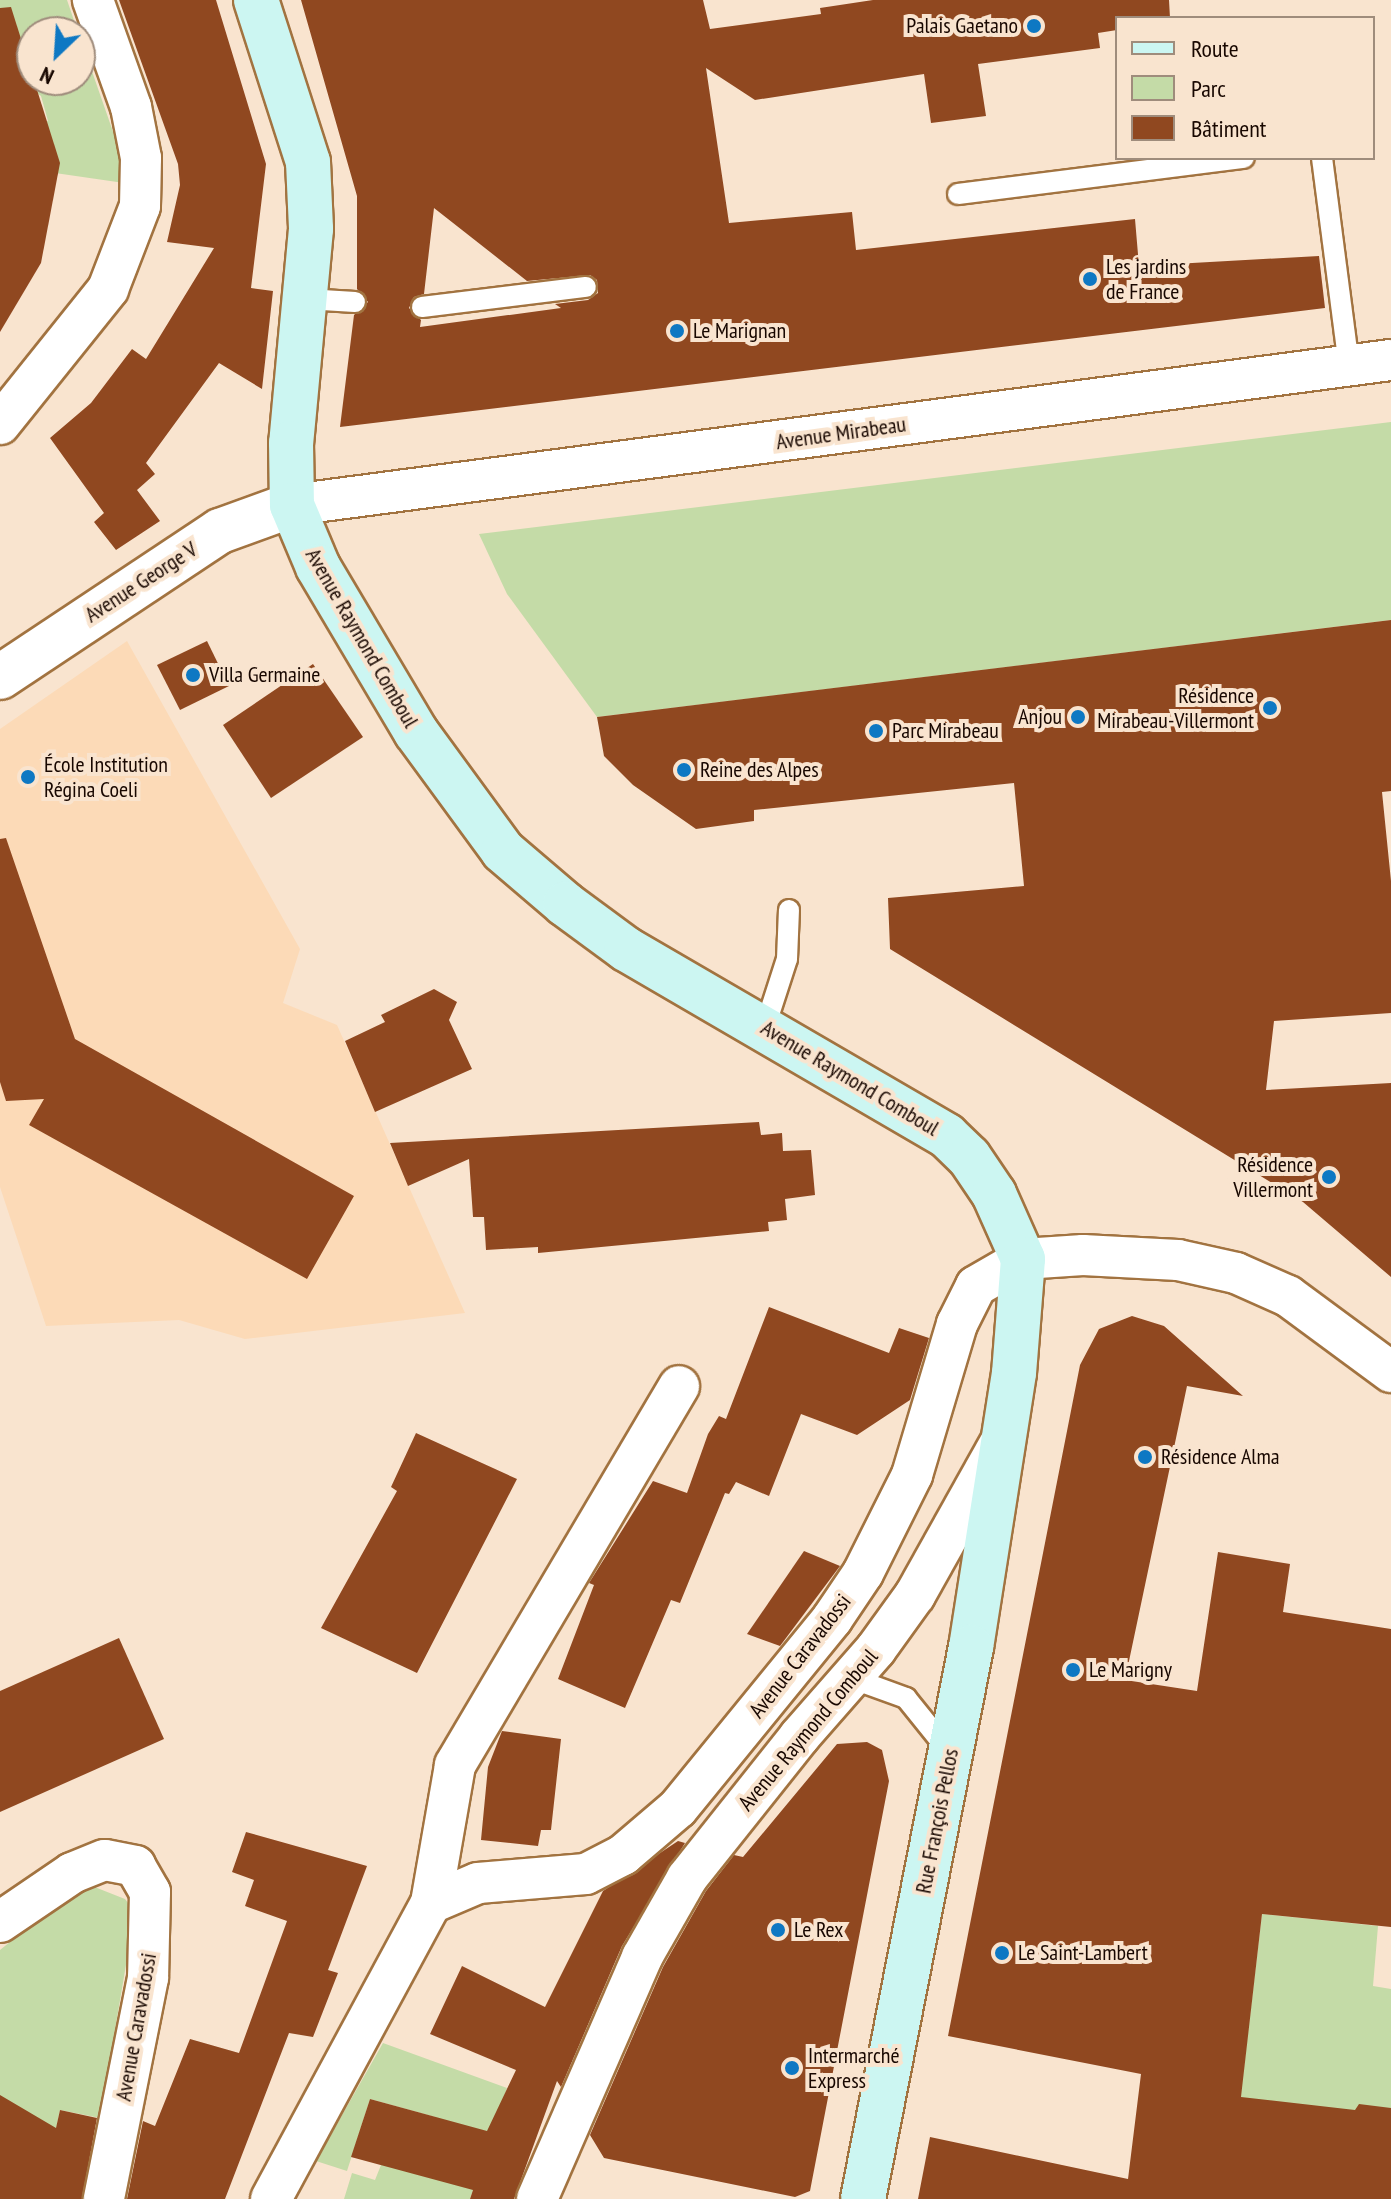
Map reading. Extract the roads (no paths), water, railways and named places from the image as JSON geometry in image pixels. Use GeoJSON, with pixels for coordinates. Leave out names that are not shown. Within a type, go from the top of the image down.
{"type":"FeatureCollection","features":[{"type":"Feature","properties":{"kind":"main road","name":"Avenue Raymond Comboul"},"geometry":{"type":"LineString","coordinates":[[256,0],[308,162],[306,299],[291,443],[292,505],[318,567],[416,732],[503,851],[626,949],[765,1027],[947,1136],[969,1157],[994,1194],[1023,1259],[1023,1304],[1001,1442]]}},
{"type":"Feature","properties":{"kind":"main road","name":"Rue François Pellos"},"geometry":{"type":"LineString","coordinates":[[863,2199],[950,1753],[1001,1442]]}},
{"type":"Feature","properties":{"kind":"street"},"geometry":{"type":"LineString","coordinates":[[0,424],[101,301],[122,264],[140,206],[141,158],[131,107],[93,0]]}},
{"type":"Feature","properties":{"kind":"street","name":"Avenue Mirabeau"},"geometry":{"type":"LineString","coordinates":[[292,505],[1391,360]]}},
{"type":"Feature","properties":{"kind":"street","name":"Avenue George V"},"geometry":{"type":"LineString","coordinates":[[0,677],[220,531],[292,505]]}},
{"type":"Feature","properties":{"kind":"street"},"geometry":{"type":"LineString","coordinates":[[1023,1259],[1083,1255],[1178,1260],[1236,1273],[1288,1296],[1391,1372]]}},
{"type":"Feature","properties":{"kind":"street","name":"Avenue Caravadossi"},"geometry":{"type":"LineString","coordinates":[[431,1903],[478,1883],[586,1874],[623,1855],[678,1808],[863,1573],[912,1475],[963,1309],[976,1286],[1023,1259]]}},
{"type":"Feature","properties":{"kind":"street"},"geometry":{"type":"LineString","coordinates":[[271,2199],[431,1903],[455,1765],[679,1386]]}},
{"type":"Feature","properties":{"kind":"street","name":"Avenue Raymond Comboul"},"geometry":{"type":"LineString","coordinates":[[537,2199],[642,1957],[687,1878],[915,1595],[1001,1442]]}},
{"type":"Feature","properties":{"kind":"street","name":"Avenue Caravadossi"},"geometry":{"type":"LineString","coordinates":[[0,1922],[72,1873],[105,1860],[135,1866],[150,1892],[148,1978],[104,2199]]}},
{"type":"Feature","properties":{"kind":"lane"},"geometry":{"type":"LineString","coordinates":[[958,194],[1228,160]]}},
{"type":"Feature","properties":{"kind":"lane"},"geometry":{"type":"LineString","coordinates":[[1322,160],[1349,366]]}},
{"type":"Feature","properties":{"kind":"lane"},"geometry":{"type":"LineString","coordinates":[[422,307],[586,287]]}},
{"type":"Feature","properties":{"kind":"lane"},"geometry":{"type":"LineString","coordinates":[[306,299],[355,302]]}},
{"type":"Feature","properties":{"kind":"lane"},"geometry":{"type":"LineString","coordinates":[[765,1027],[787,959],[789,910]]}},
{"type":"Feature","properties":{"kind":"lane"},"geometry":{"type":"LineString","coordinates":[[851,1678],[906,1698],[950,1753]]}},
{"type":"Feature","properties":{"kind":"place","name":"Palais Gaetano"},"geometry":{"type":"Point","coordinates":[1034,26]}},
{"type":"Feature","properties":{"kind":"place","name":"Les jardins de France"},"geometry":{"type":"Point","coordinates":[1090,279]}},
{"type":"Feature","properties":{"kind":"place","name":"Le Marignan"},"geometry":{"type":"Point","coordinates":[677,331]}},
{"type":"Feature","properties":{"kind":"place","name":"Villa Germaine"},"geometry":{"type":"Point","coordinates":[193,675]}},
{"type":"Feature","properties":{"kind":"place","name":"Résidence Mirabeau-Villermont"},"geometry":{"type":"Point","coordinates":[1270,708]}},
{"type":"Feature","properties":{"kind":"place","name":"Anjou"},"geometry":{"type":"Point","coordinates":[1078,717]}},
{"type":"Feature","properties":{"kind":"place","name":"Parc Mirabeau"},"geometry":{"type":"Point","coordinates":[876,731]}},
{"type":"Feature","properties":{"kind":"place","name":"Reine des Alpes"},"geometry":{"type":"Point","coordinates":[684,770]}},
{"type":"Feature","properties":{"kind":"place","name":"École Institution Régina Coeli"},"geometry":{"type":"Point","coordinates":[28,777]}},
{"type":"Feature","properties":{"kind":"place","name":"Résidence Villermont"},"geometry":{"type":"Point","coordinates":[1329,1177]}},
{"type":"Feature","properties":{"kind":"place","name":"Résidence Alma"},"geometry":{"type":"Point","coordinates":[1145,1457]}},
{"type":"Feature","properties":{"kind":"place","name":"Le Marigny"},"geometry":{"type":"Point","coordinates":[1073,1670]}},
{"type":"Feature","properties":{"kind":"place","name":"Le Rex"},"geometry":{"type":"Point","coordinates":[778,1930]}},
{"type":"Feature","properties":{"kind":"place","name":"Le Saint-Lambert"},"geometry":{"type":"Point","coordinates":[1002,1953]}},
{"type":"Feature","properties":{"kind":"place","name":"Intermarché Express"},"geometry":{"type":"Point","coordinates":[792,2068]}}]}
